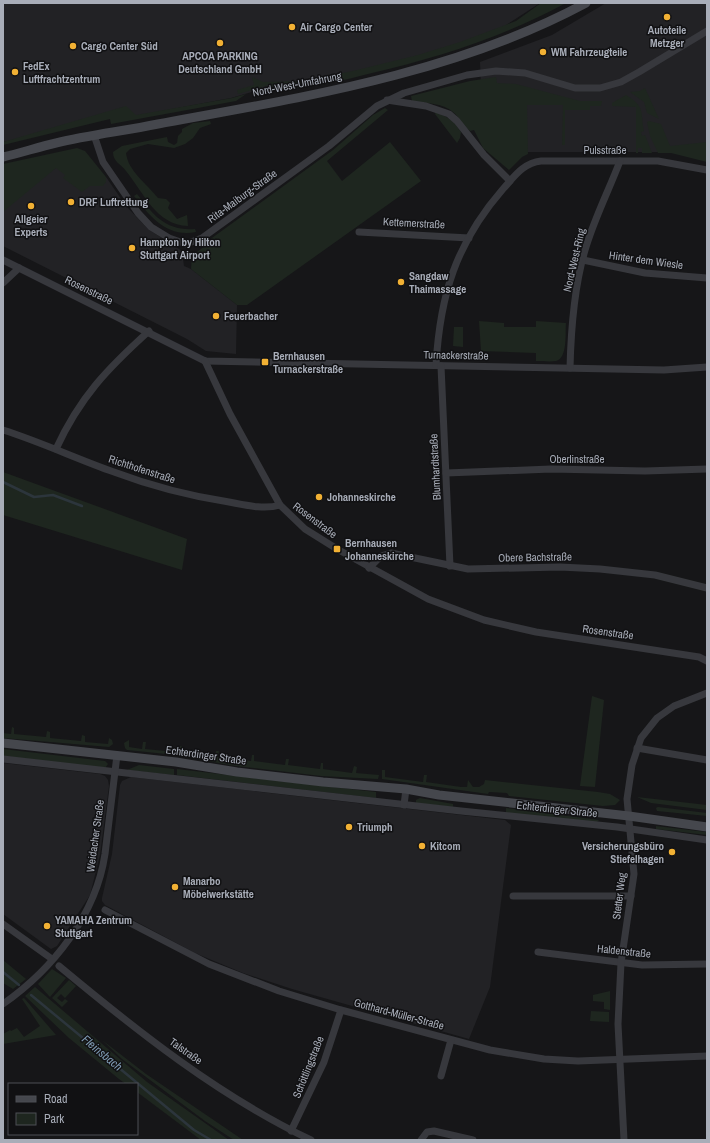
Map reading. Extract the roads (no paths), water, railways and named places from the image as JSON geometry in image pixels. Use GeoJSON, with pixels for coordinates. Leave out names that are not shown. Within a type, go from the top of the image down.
{"type":"FeatureCollection","features":[{"type":"Feature","properties":{"kind":"main road","name":"Nord-West-Umfahrung"},"geometry":{"type":"LineString","coordinates":[[3,157],[55,143],[322,92],[420,69],[506,40],[554,20],[586,3]]}},
{"type":"Feature","properties":{"kind":"main road","name":"Echterdinger Straße"},"geometry":{"type":"LineString","coordinates":[[3,743],[117,755],[245,773],[406,789],[439,795],[629,816],[707,827]]}},
{"type":"Feature","properties":{"kind":"street","name":"Rita-Maiburg-Straße"},"geometry":{"type":"LineString","coordinates":[[94,135],[103,162],[138,213],[151,227],[169,238],[186,244],[202,238],[329,146],[387,100],[423,86],[467,75],[496,71],[525,73],[575,88],[600,88],[621,82],[707,31]]}},
{"type":"Feature","properties":{"kind":"street"},"geometry":{"type":"LineString","coordinates":[[387,100],[426,106],[449,114],[457,121],[474,144],[510,181],[486,210],[457,260],[443,302],[440,322],[439,366]]}},
{"type":"Feature","properties":{"kind":"street","name":"Nord-West-Ring"},"geometry":{"type":"LineString","coordinates":[[570,368],[573,324],[583,260],[596,217],[620,161]]}},
{"type":"Feature","properties":{"kind":"street","name":"Pulsstraße"},"geometry":{"type":"LineString","coordinates":[[510,181],[523,167],[534,162],[658,161],[707,170]]}},
{"type":"Feature","properties":{"kind":"street","name":"Kettemerstraße"},"geometry":{"type":"LineString","coordinates":[[359,232],[469,238]]}},
{"type":"Feature","properties":{"kind":"street","name":"Rosenstraße"},"geometry":{"type":"LineString","coordinates":[[3,260],[149,331],[205,361],[224,403],[280,505],[305,529],[369,568],[428,599],[484,620],[536,632],[699,657],[707,661]]}},
{"type":"Feature","properties":{"kind":"street","name":"Hinter dem Wiesle"},"geometry":{"type":"LineString","coordinates":[[583,260],[645,273],[707,278]]}},
{"type":"Feature","properties":{"kind":"street"},"geometry":{"type":"LineString","coordinates":[[3,283],[19,268]]}},
{"type":"Feature","properties":{"kind":"street"},"geometry":{"type":"LineString","coordinates":[[56,449],[67,424],[89,392],[113,363],[149,331]]}},
{"type":"Feature","properties":{"kind":"street","name":"Turnackerstraße"},"geometry":{"type":"LineString","coordinates":[[205,361],[664,370],[707,367]]}},
{"type":"Feature","properties":{"kind":"street","name":"Blumhardtstraße"},"geometry":{"type":"LineString","coordinates":[[439,366],[450,566]]}},
{"type":"Feature","properties":{"kind":"street","name":"Richthofenstraße"},"geometry":{"type":"LineString","coordinates":[[3,430],[132,479],[179,492],[261,507],[280,505]]}},
{"type":"Feature","properties":{"kind":"street","name":"Oberlinstraße"},"geometry":{"type":"LineString","coordinates":[[446,474],[544,470],[645,472],[707,469]]}},
{"type":"Feature","properties":{"kind":"street","name":"Obere Bachstraße"},"geometry":{"type":"LineString","coordinates":[[369,568],[381,556],[391,553],[468,569],[560,568],[613,570],[655,575],[707,588]]}},
{"type":"Feature","properties":{"kind":"street","name":"Stetter Weg"},"geometry":{"type":"LineString","coordinates":[[624,1140],[618,1024],[621,963],[634,874],[628,787],[632,761],[645,731],[656,718],[674,706],[707,693]]}},
{"type":"Feature","properties":{"kind":"street"},"geometry":{"type":"LineString","coordinates":[[637,748],[707,760]]}},
{"type":"Feature","properties":{"kind":"street","name":"Weidacher Straße"},"geometry":{"type":"LineString","coordinates":[[3,1004],[32,982],[52,959],[79,923],[91,902],[99,882],[106,854],[117,755]]}},
{"type":"Feature","properties":{"kind":"street","name":"Echterdinger Straße"},"geometry":{"type":"LineString","coordinates":[[3,759],[404,805],[631,829],[707,840]]}},
{"type":"Feature","properties":{"kind":"street"},"geometry":{"type":"LineString","coordinates":[[404,805],[406,789]]}},
{"type":"Feature","properties":{"kind":"street"},"geometry":{"type":"LineString","coordinates":[[513,896],[631,896]]}},
{"type":"Feature","properties":{"kind":"street","name":"Gotthard-Müller-Straße"},"geometry":{"type":"LineString","coordinates":[[105,910],[209,964],[279,991],[341,1010],[490,1050],[544,1059],[619,1061],[707,1056]]}},
{"type":"Feature","properties":{"kind":"street"},"geometry":{"type":"LineString","coordinates":[[3,924],[52,959]]}},
{"type":"Feature","properties":{"kind":"street","name":"Haldenstraße"},"geometry":{"type":"LineString","coordinates":[[538,952],[621,963],[656,965],[707,964]]}},
{"type":"Feature","properties":{"kind":"street","name":"Talstraße"},"geometry":{"type":"LineString","coordinates":[[59,966],[102,1002],[174,1057],[291,1131],[311,1140]]}},
{"type":"Feature","properties":{"kind":"street","name":"Schöttlingstraße"},"geometry":{"type":"LineString","coordinates":[[291,1131],[321,1067],[341,1010]]}},
{"type":"Feature","properties":{"kind":"street"},"geometry":{"type":"LineString","coordinates":[[441,1076],[451,1040]]}},
{"type":"Feature","properties":{"kind":"street"},"geometry":{"type":"LineString","coordinates":[[421,1140],[427,1132],[434,1131],[473,1140]]}},
{"type":"Feature","properties":{"kind":"waterway"},"geometry":{"type":"LineString","coordinates":[[3,482],[34,497],[53,495],[82,506]]}},
{"type":"Feature","properties":{"kind":"waterway","name":"Fleinsbach"},"geometry":{"type":"LineString","coordinates":[[3,972],[19,985]]}},
{"type":"Feature","properties":{"kind":"waterway","name":"Fleinsbach"},"geometry":{"type":"LineString","coordinates":[[31,995],[137,1083]]}},
{"type":"Feature","properties":{"kind":"waterway","name":"Fleinsbach"},"geometry":{"type":"LineString","coordinates":[[138,1084],[194,1130],[211,1140]]}},
{"type":"Feature","properties":{"kind":"place","name":"Autoteile Metzger"},"geometry":{"type":"Point","coordinates":[667,17]}},
{"type":"Feature","properties":{"kind":"place","name":"Air Cargo Center"},"geometry":{"type":"Point","coordinates":[292,27]}},
{"type":"Feature","properties":{"kind":"place","name":"APCOA PARKING Deutschland GmbH"},"geometry":{"type":"Point","coordinates":[220,43]}},
{"type":"Feature","properties":{"kind":"place","name":"Cargo Center Süd"},"geometry":{"type":"Point","coordinates":[73,46]}},
{"type":"Feature","properties":{"kind":"place","name":"WM Fahrzeugteile"},"geometry":{"type":"Point","coordinates":[543,52]}},
{"type":"Feature","properties":{"kind":"place","name":"FedEx Luftfrachtzentrum"},"geometry":{"type":"Point","coordinates":[15,72]}},
{"type":"Feature","properties":{"kind":"place","name":"DRF Luftrettung"},"geometry":{"type":"Point","coordinates":[71,202]}},
{"type":"Feature","properties":{"kind":"place","name":"Allgeier Experts"},"geometry":{"type":"Point","coordinates":[31,206]}},
{"type":"Feature","properties":{"kind":"place","name":"Hampton by Hilton Stuttgart Airport"},"geometry":{"type":"Point","coordinates":[132,248]}},
{"type":"Feature","properties":{"kind":"place","name":"Sangdaw Thaimassage"},"geometry":{"type":"Point","coordinates":[401,282]}},
{"type":"Feature","properties":{"kind":"place","name":"Feuerbacher"},"geometry":{"type":"Point","coordinates":[216,316]}},
{"type":"Feature","properties":{"kind":"place","name":"Bernhausen Turnackerstraße"},"geometry":{"type":"Point","coordinates":[265,362]}},
{"type":"Feature","properties":{"kind":"place","name":"Johanneskirche"},"geometry":{"type":"Point","coordinates":[319,497]}},
{"type":"Feature","properties":{"kind":"place","name":"Bernhausen Johanneskirche"},"geometry":{"type":"Point","coordinates":[337,549]}},
{"type":"Feature","properties":{"kind":"place","name":"Triumph"},"geometry":{"type":"Point","coordinates":[349,827]}},
{"type":"Feature","properties":{"kind":"place","name":"Kitcom"},"geometry":{"type":"Point","coordinates":[422,846]}},
{"type":"Feature","properties":{"kind":"place","name":"Versicherungsbüro Stiefelhagen"},"geometry":{"type":"Point","coordinates":[672,852]}},
{"type":"Feature","properties":{"kind":"place","name":"Manarbo Möbelwerkstätte"},"geometry":{"type":"Point","coordinates":[175,887]}},
{"type":"Feature","properties":{"kind":"place","name":"YAMAHA Zentrum Stuttgart"},"geometry":{"type":"Point","coordinates":[47,926]}}]}
